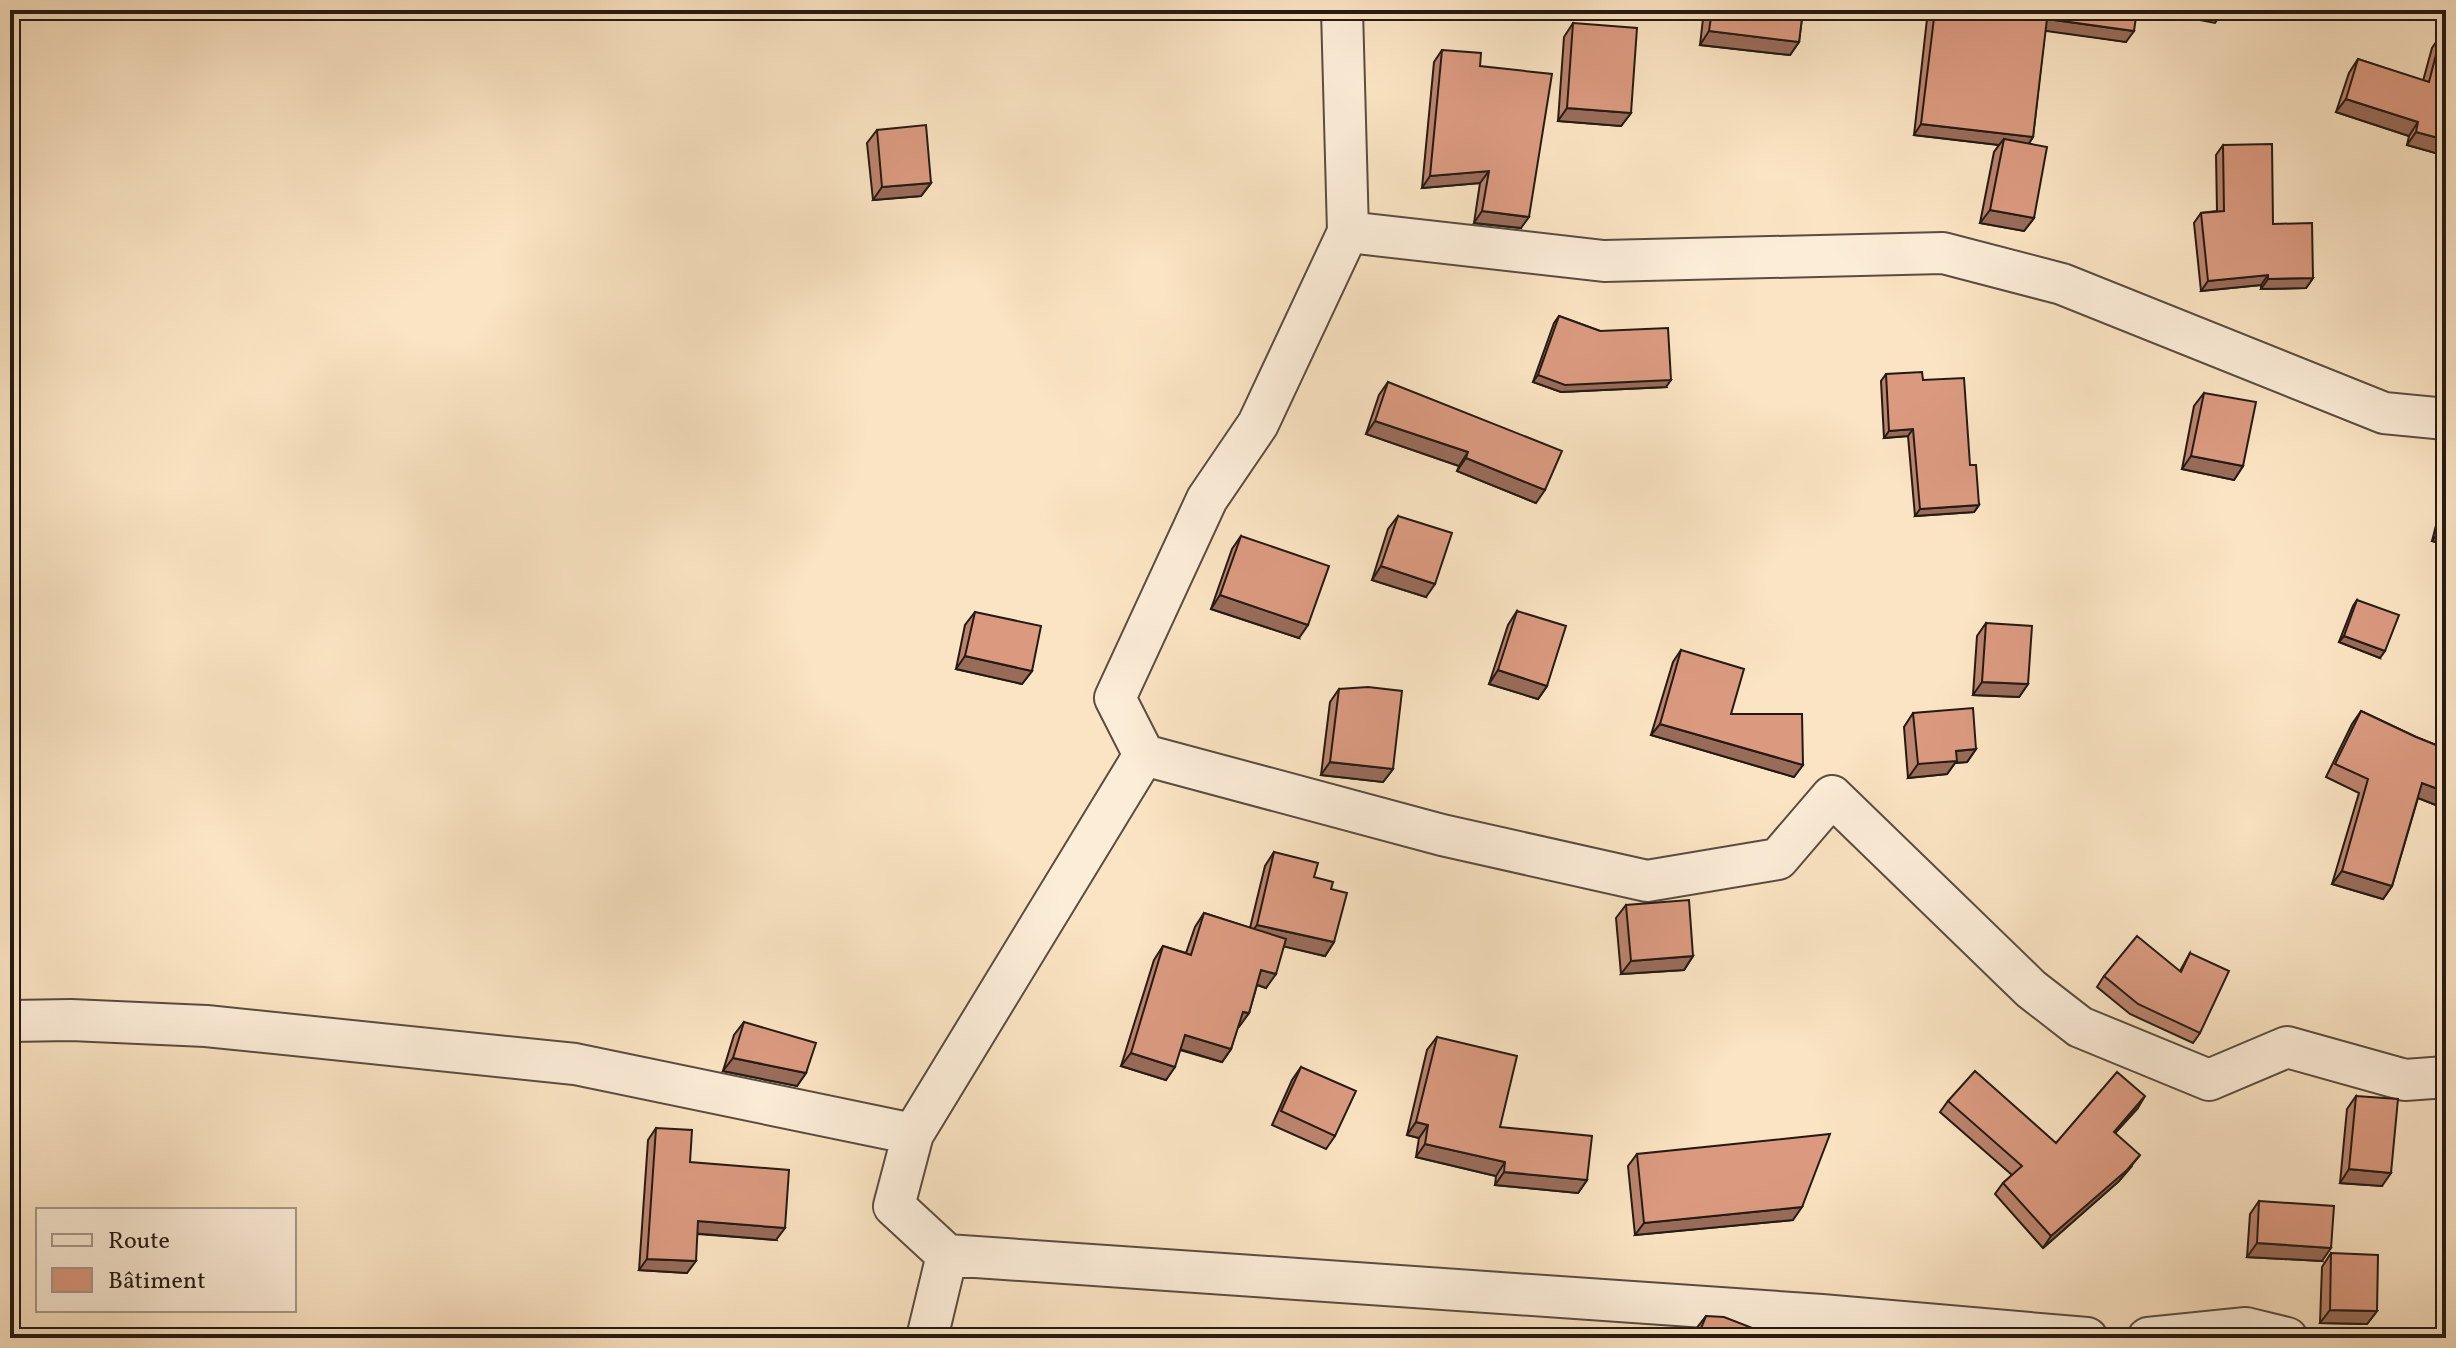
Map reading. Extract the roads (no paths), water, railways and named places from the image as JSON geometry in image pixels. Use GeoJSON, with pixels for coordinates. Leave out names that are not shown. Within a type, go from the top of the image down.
{"type":"FeatureCollection","features":[{"type":"Feature","properties":{"kind":"street"},"geometry":{"type":"LineString","coordinates":[[1342,10],[1348,232],[1258,424],[1207,499],[1115,698],[1144,755],[1442,835],[1647,881],[1778,859],[1832,796],[2031,989],[2080,1027],[2209,1080],[2287,1047],[2405,1080],[2446,1077]]}},
{"type":"Feature","properties":{"kind":"street"},"geometry":{"type":"LineString","coordinates":[[1348,232],[1604,261],[1943,253],[2062,284],[2384,413],[2446,419]]}},
{"type":"Feature","properties":{"kind":"street"},"geometry":{"type":"LineString","coordinates":[[1144,755],[913,1134],[894,1206],[947,1255],[1822,1315],[2087,1338]]}},
{"type":"Feature","properties":{"kind":"street"},"geometry":{"type":"LineString","coordinates":[[10,1021],[71,1020],[206,1026],[575,1064],[913,1134]]}},
{"type":"Feature","properties":{"kind":"street"},"geometry":{"type":"LineString","coordinates":[[927,1338],[947,1255]]}},
{"type":"Feature","properties":{"kind":"street"},"geometry":{"type":"LineString","coordinates":[[2148,1338],[2246,1328],[2287,1338]]}}]}
